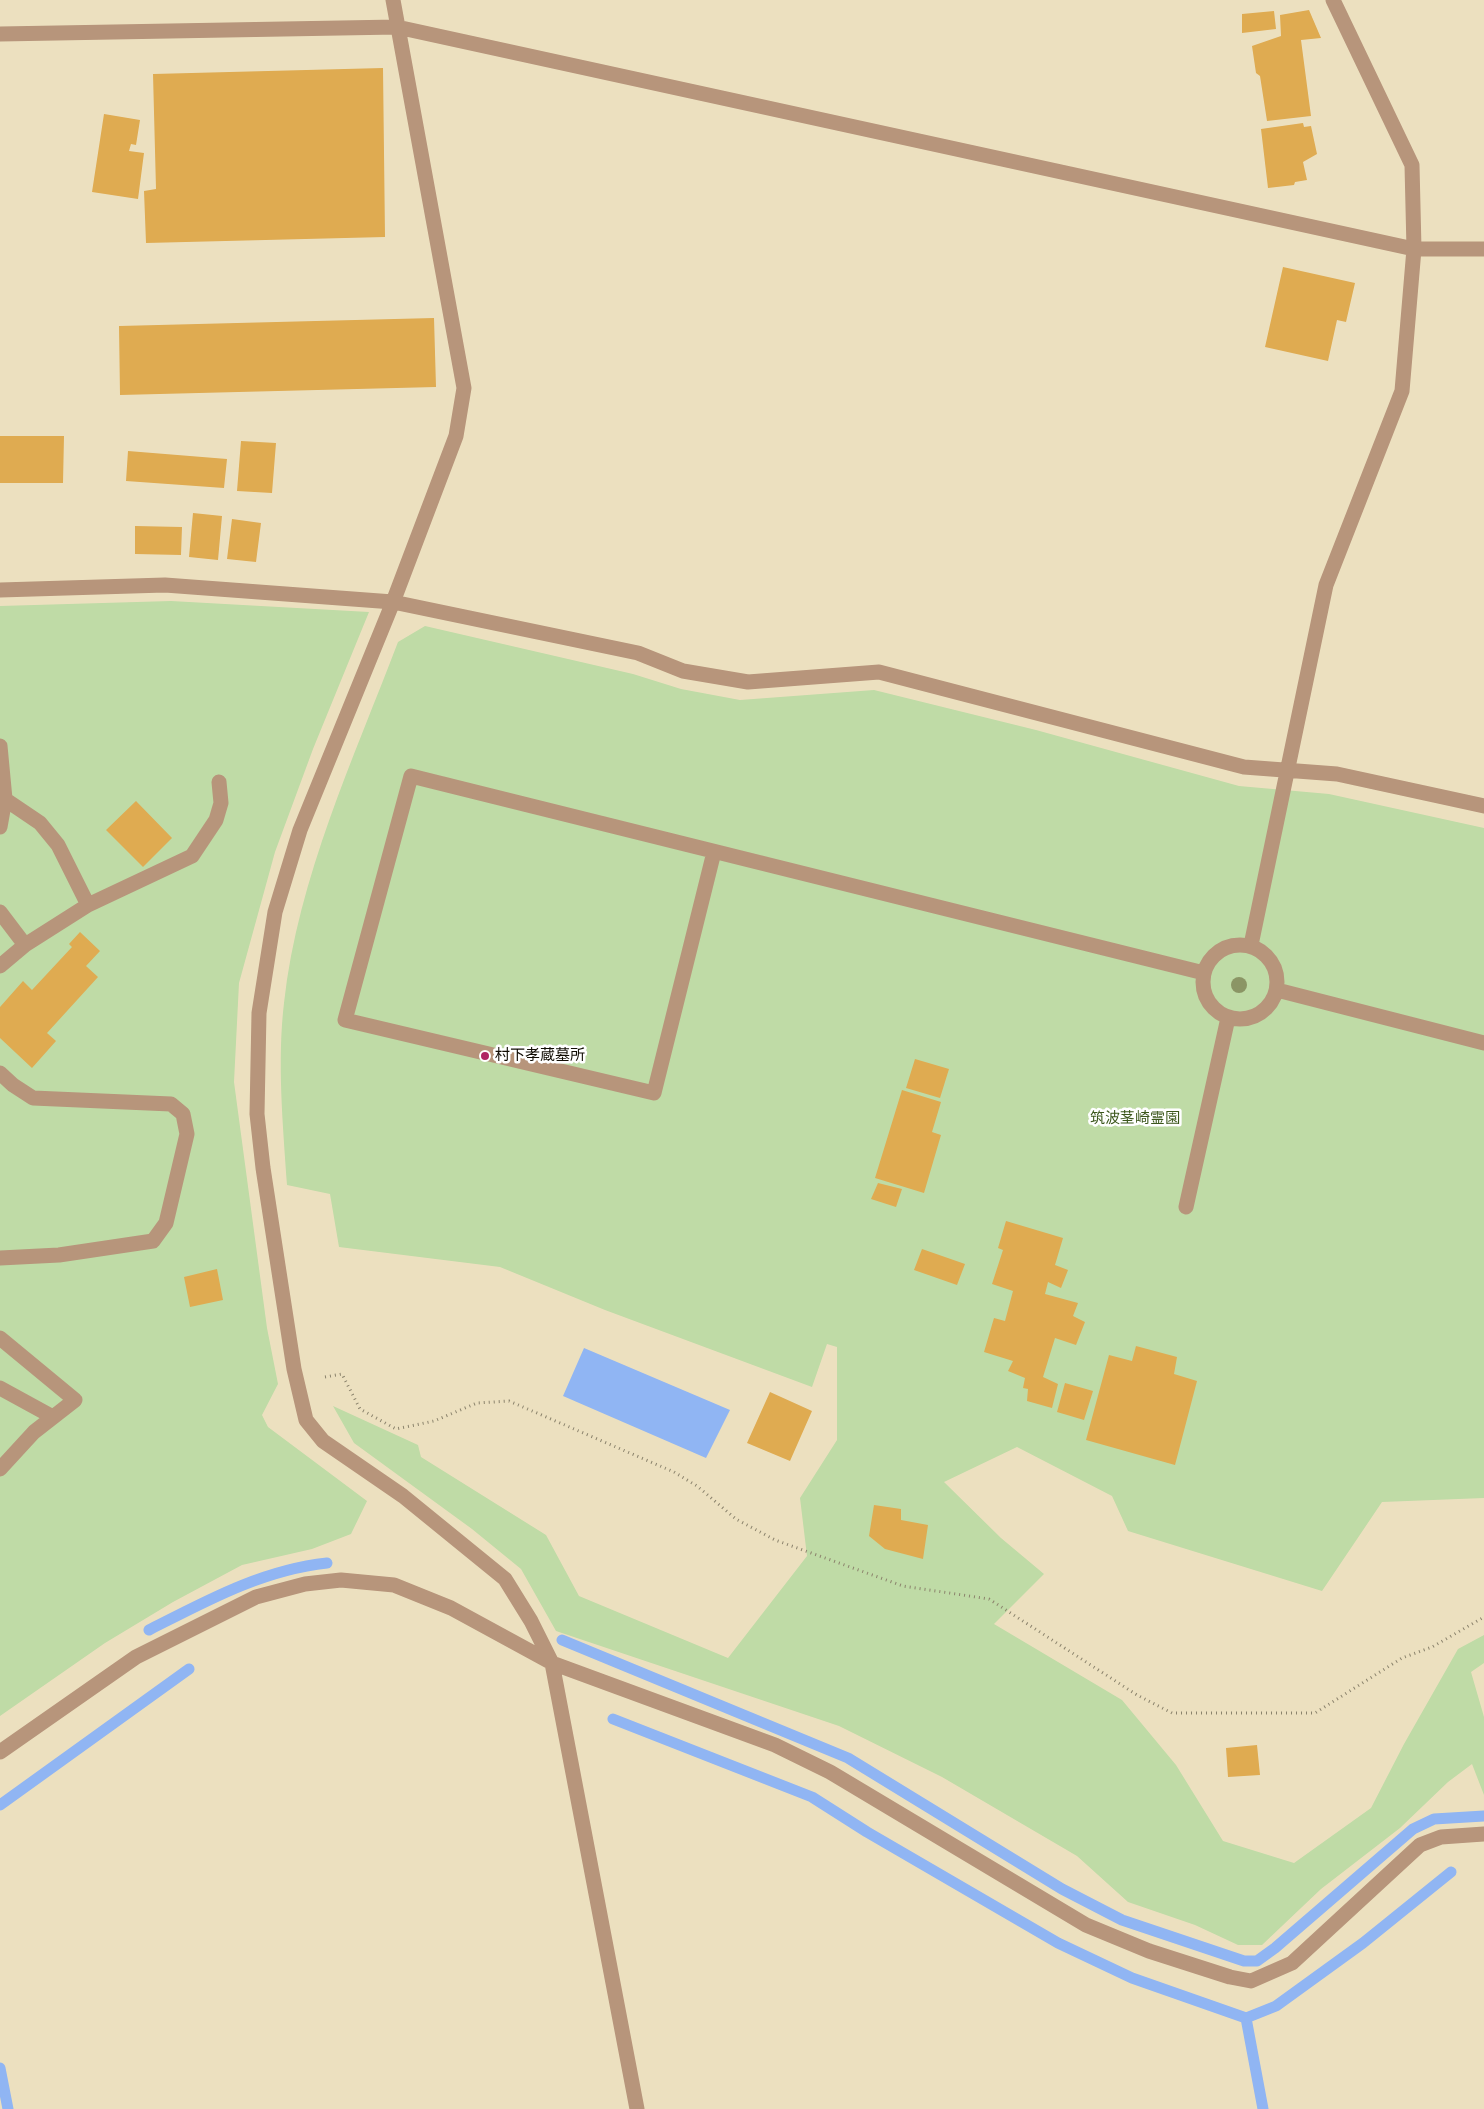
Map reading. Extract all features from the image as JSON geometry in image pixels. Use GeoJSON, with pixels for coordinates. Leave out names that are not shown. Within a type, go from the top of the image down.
{"type":"FeatureCollection","features":[{"type":"Feature","properties":{"kind":"street"},"geometry":{"type":"LineString","coordinates":[[393,0],[464,388],[456,436],[393,602],[300,830],[275,912],[259,1013],[258,1114],[262,1159],[297,1382],[306,1420],[323,1441],[402,1496],[505,1579],[531,1621],[552,1663],[637,2109]]}},
{"type":"Feature","properties":{"kind":"street"},"geometry":{"type":"LineString","coordinates":[[1251,945],[1326,585],[1402,391],[1414,249],[1412,166],[1333,0]]}},
{"type":"Feature","properties":{"kind":"street"},"geometry":{"type":"LineString","coordinates":[[0,34],[397,26],[1414,249],[1484,249]]}},
{"type":"Feature","properties":{"kind":"street"},"geometry":{"type":"LineString","coordinates":[[0,590],[165,585],[393,602],[638,653],[683,672],[748,682],[879,672],[1244,767],[1338,774],[1484,806]]}},
{"type":"Feature","properties":{"kind":"street"},"geometry":{"type":"LineString","coordinates":[[0,746],[2,797],[0,827]]}},
{"type":"Feature","properties":{"kind":"street"},"geometry":{"type":"LineString","coordinates":[[714,852],[654,1093],[345,1020],[411,776],[1204,973]]}},
{"type":"Feature","properties":{"kind":"street"},"geometry":{"type":"LineString","coordinates":[[0,966],[25,945],[88,905],[192,856],[216,820],[221,803],[219,782]]}},
{"type":"Feature","properties":{"kind":"street"},"geometry":{"type":"LineString","coordinates":[[2,797],[40,823],[58,845],[88,905]]}},
{"type":"Feature","properties":{"kind":"street"},"geometry":{"type":"LineString","coordinates":[[0,912],[25,945]]}},
{"type":"Feature","properties":{"kind":"street"},"geometry":{"type":"LineString","coordinates":[[1251,945],[1261,950],[1275,968],[1277,990],[1272,1002],[1264,1012],[1241,1020],[1228,1018],[1218,1012],[1205,995],[1204,973],[1208,962],[1227,946],[1251,945]]}},
{"type":"Feature","properties":{"kind":"street"},"geometry":{"type":"LineString","coordinates":[[1277,990],[1484,1043]]}},
{"type":"Feature","properties":{"kind":"street"},"geometry":{"type":"LineString","coordinates":[[1186,1207],[1228,1018]]}},
{"type":"Feature","properties":{"kind":"street"},"geometry":{"type":"LineString","coordinates":[[0,1073],[13,1085],[34,1098],[171,1104],[183,1114],[186,1134],[166,1223],[153,1241],[60,1255],[0,1258]]}},
{"type":"Feature","properties":{"kind":"street"},"geometry":{"type":"LineString","coordinates":[[0,1338],[75,1400],[34,1432],[0,1468]]}},
{"type":"Feature","properties":{"kind":"street"},"geometry":{"type":"LineString","coordinates":[[0,1388],[53,1417]]}},
{"type":"Feature","properties":{"kind":"street"},"geometry":{"type":"LineString","coordinates":[[0,1752],[136,1657],[256,1597],[305,1584],[341,1580],[394,1585],[451,1608],[552,1663],[775,1745],[830,1772],[1086,1925],[1149,1951],[1251,1982],[1292,1963],[1420,1845],[1441,1837],[1484,1834]]}},
{"type":"Feature","properties":{"kind":"path"},"geometry":{"type":"LineString","coordinates":[[297,1382],[342,1374],[360,1409],[396,1429],[434,1421],[476,1403],[509,1401],[674,1472],[697,1486],[736,1519],[775,1540],[903,1586],[989,1598],[1137,1695],[1172,1713],[1315,1713],[1402,1658],[1432,1647],[1484,1617]]}},
{"type":"Feature","properties":{"kind":"green space"},"geometry":{"type":"Polygon","coordinates":[[[171,601],[369,612],[313,749],[275,852],[239,983],[234,1082],[267,1328],[278,1384],[262,1415],[268,1427],[367,1501],[351,1534],[312,1549],[242,1565],[173,1602],[105,1643],[0,1716],[0,606],[171,601]]]}},
{"type":"Feature","properties":{"kind":"green space","name":"筑波茎崎霊園"},"geometry":{"type":"Polygon","coordinates":[[[425,626],[633,674],[681,689],[740,700],[874,690],[1036,730],[1239,786],[1329,794],[1484,828],[1484,1498],[1382,1502],[1322,1591],[1128,1531],[1112,1496],[1017,1447],[944,1482],[1001,1538],[1044,1574],[994,1624],[1122,1700],[1176,1765],[1223,1841],[1294,1863],[1371,1808],[1404,1744],[1458,1649],[1484,1635],[1484,1663],[1471,1672],[1484,1717],[1484,1795],[1472,1764],[1448,1782],[1400,1828],[1321,1889],[1262,1945],[1238,1945],[1195,1925],[1128,1902],[1077,1856],[942,1777],[839,1726],[556,1631],[521,1569],[472,1529],[354,1443],[333,1406],[418,1445],[421,1457],[546,1535],[579,1596],[728,1658],[807,1556],[800,1498],[837,1440],[837,1347],[827,1344],[812,1387],[605,1310],[500,1267],[339,1247],[330,1194],[287,1185],[281,1094],[282,1025],[291,956],[302,910],[315,864],[346,774],[398,642],[425,626]]]}},
{"type":"Feature","properties":{"kind":"water"},"geometry":{"type":"Polygon","coordinates":[[[584,1348],[730,1410],[706,1458],[563,1396],[584,1348]]]}},
{"type":"Feature","properties":{"kind":"building"},"geometry":{"type":"Polygon","coordinates":[[[1309,10],[1321,38],[1301,40],[1311,116],[1267,121],[1260,76],[1256,73],[1252,46],[1281,36],[1280,15],[1309,10]]]}},
{"type":"Feature","properties":{"kind":"building"},"geometry":{"type":"Polygon","coordinates":[[[1274,11],[1276,29],[1242,33],[1242,14],[1274,11]]]}},
{"type":"Feature","properties":{"kind":"building"},"geometry":{"type":"Polygon","coordinates":[[[383,68],[385,237],[146,243],[144,191],[156,189],[153,74],[383,68]]]}},
{"type":"Feature","properties":{"kind":"building"},"geometry":{"type":"Polygon","coordinates":[[[104,114],[140,120],[136,145],[131,144],[129,151],[144,153],[138,199],[92,192],[104,114]]]}},
{"type":"Feature","properties":{"kind":"building"},"geometry":{"type":"Polygon","coordinates":[[[1303,123],[1304,127],[1311,126],[1317,154],[1303,162],[1307,180],[1295,182],[1294,185],[1268,188],[1261,129],[1303,123]]]}},
{"type":"Feature","properties":{"kind":"building"},"geometry":{"type":"Polygon","coordinates":[[[1283,267],[1355,283],[1346,322],[1337,320],[1328,361],[1265,347],[1283,267]]]}},
{"type":"Feature","properties":{"kind":"building"},"geometry":{"type":"Polygon","coordinates":[[[434,318],[436,387],[120,395],[119,326],[434,318]]]}},
{"type":"Feature","properties":{"kind":"building"},"geometry":{"type":"Polygon","coordinates":[[[0,436],[64,436],[63,483],[0,483],[0,436]]]}},
{"type":"Feature","properties":{"kind":"building"},"geometry":{"type":"Polygon","coordinates":[[[241,441],[276,443],[272,493],[237,491],[241,441]]]}},
{"type":"Feature","properties":{"kind":"building"},"geometry":{"type":"Polygon","coordinates":[[[128,451],[227,459],[224,488],[126,481],[128,451]]]}},
{"type":"Feature","properties":{"kind":"building"},"geometry":{"type":"Polygon","coordinates":[[[193,513],[222,516],[218,560],[189,557],[193,513]]]}},
{"type":"Feature","properties":{"kind":"building"},"geometry":{"type":"Polygon","coordinates":[[[232,519],[261,523],[256,562],[227,559],[232,519]]]}},
{"type":"Feature","properties":{"kind":"building"},"geometry":{"type":"Polygon","coordinates":[[[135,526],[182,527],[181,555],[135,554],[135,526]]]}},
{"type":"Feature","properties":{"kind":"building"},"geometry":{"type":"Polygon","coordinates":[[[136,801],[172,838],[143,867],[106,830],[136,801]]]}},
{"type":"Feature","properties":{"kind":"building"},"geometry":{"type":"Polygon","coordinates":[[[80,932],[100,951],[86,966],[98,977],[47,1033],[56,1041],[32,1068],[0,1038],[0,1007],[23,981],[32,990],[72,947],[69,944],[80,932]]]}},
{"type":"Feature","properties":{"kind":"building"},"geometry":{"type":"Polygon","coordinates":[[[915,1059],[949,1069],[940,1098],[906,1088],[915,1059]]]}},
{"type":"Feature","properties":{"kind":"building"},"geometry":{"type":"Polygon","coordinates":[[[902,1090],[941,1102],[932,1132],[941,1135],[924,1193],[875,1178],[902,1090]]]}},
{"type":"Feature","properties":{"kind":"building"},"geometry":{"type":"Polygon","coordinates":[[[878,1183],[902,1189],[896,1207],[871,1199],[878,1183]]]}},
{"type":"Feature","properties":{"kind":"building"},"geometry":{"type":"Polygon","coordinates":[[[1006,1221],[1063,1238],[1055,1265],[1068,1270],[1061,1288],[1048,1282],[1045,1294],[1078,1303],[1073,1316],[1085,1322],[1076,1345],[1055,1338],[1043,1377],[1058,1384],[1052,1408],[1027,1401],[1028,1389],[1023,1388],[1025,1378],[1008,1371],[1013,1361],[984,1352],[994,1318],[1005,1321],[1013,1291],[992,1284],[1003,1250],[998,1248],[1006,1221]]]}},
{"type":"Feature","properties":{"kind":"building"},"geometry":{"type":"Polygon","coordinates":[[[922,1249],[965,1264],[957,1285],[914,1270],[922,1249]]]}},
{"type":"Feature","properties":{"kind":"building"},"geometry":{"type":"Polygon","coordinates":[[[217,1269],[223,1300],[190,1307],[184,1277],[217,1269]]]}},
{"type":"Feature","properties":{"kind":"building"},"geometry":{"type":"Polygon","coordinates":[[[1136,1346],[1177,1357],[1174,1374],[1197,1381],[1175,1465],[1086,1440],[1109,1355],[1132,1361],[1136,1346]]]}},
{"type":"Feature","properties":{"kind":"building"},"geometry":{"type":"Polygon","coordinates":[[[1065,1383],[1093,1391],[1084,1420],[1057,1412],[1065,1383]]]}},
{"type":"Feature","properties":{"kind":"building"},"geometry":{"type":"Polygon","coordinates":[[[770,1392],[812,1411],[790,1461],[747,1443],[770,1392]]]}},
{"type":"Feature","properties":{"kind":"building"},"geometry":{"type":"Polygon","coordinates":[[[874,1505],[901,1509],[901,1520],[928,1525],[923,1559],[885,1549],[869,1536],[874,1505]]]}},
{"type":"Feature","properties":{"kind":"building"},"geometry":{"type":"Polygon","coordinates":[[[1257,1745],[1260,1775],[1228,1777],[1226,1748],[1257,1745]]]}},
{"type":"Feature","properties":{"kind":"waterway"},"geometry":{"type":"LineString","coordinates":[[149,1630],[235,1588],[280,1572],[327,1563]]}},
{"type":"Feature","properties":{"kind":"waterway"},"geometry":{"type":"LineString","coordinates":[[562,1640],[848,1758],[1062,1889],[1122,1920],[1244,1961],[1257,1961],[1275,1948],[1413,1829],[1434,1819],[1484,1816]]}},
{"type":"Feature","properties":{"kind":"waterway"},"geometry":{"type":"LineString","coordinates":[[0,1805],[189,1669]]}},
{"type":"Feature","properties":{"kind":"waterway"},"geometry":{"type":"LineString","coordinates":[[613,1719],[812,1797],[867,1832],[1058,1943],[1132,1978],[1246,2018],[1276,2006],[1363,1943],[1451,1872]]}},
{"type":"Feature","properties":{"kind":"waterway"},"geometry":{"type":"LineString","coordinates":[[1246,2018],[1263,2109]]}},
{"type":"Feature","properties":{"kind":"waterway"},"geometry":{"type":"LineString","coordinates":[[0,2068],[8,2109]]}},
{"type":"Feature","properties":{"kind":"place","name":"村下孝蔵墓所"},"geometry":{"type":"Point","coordinates":[485,1056]}}]}
